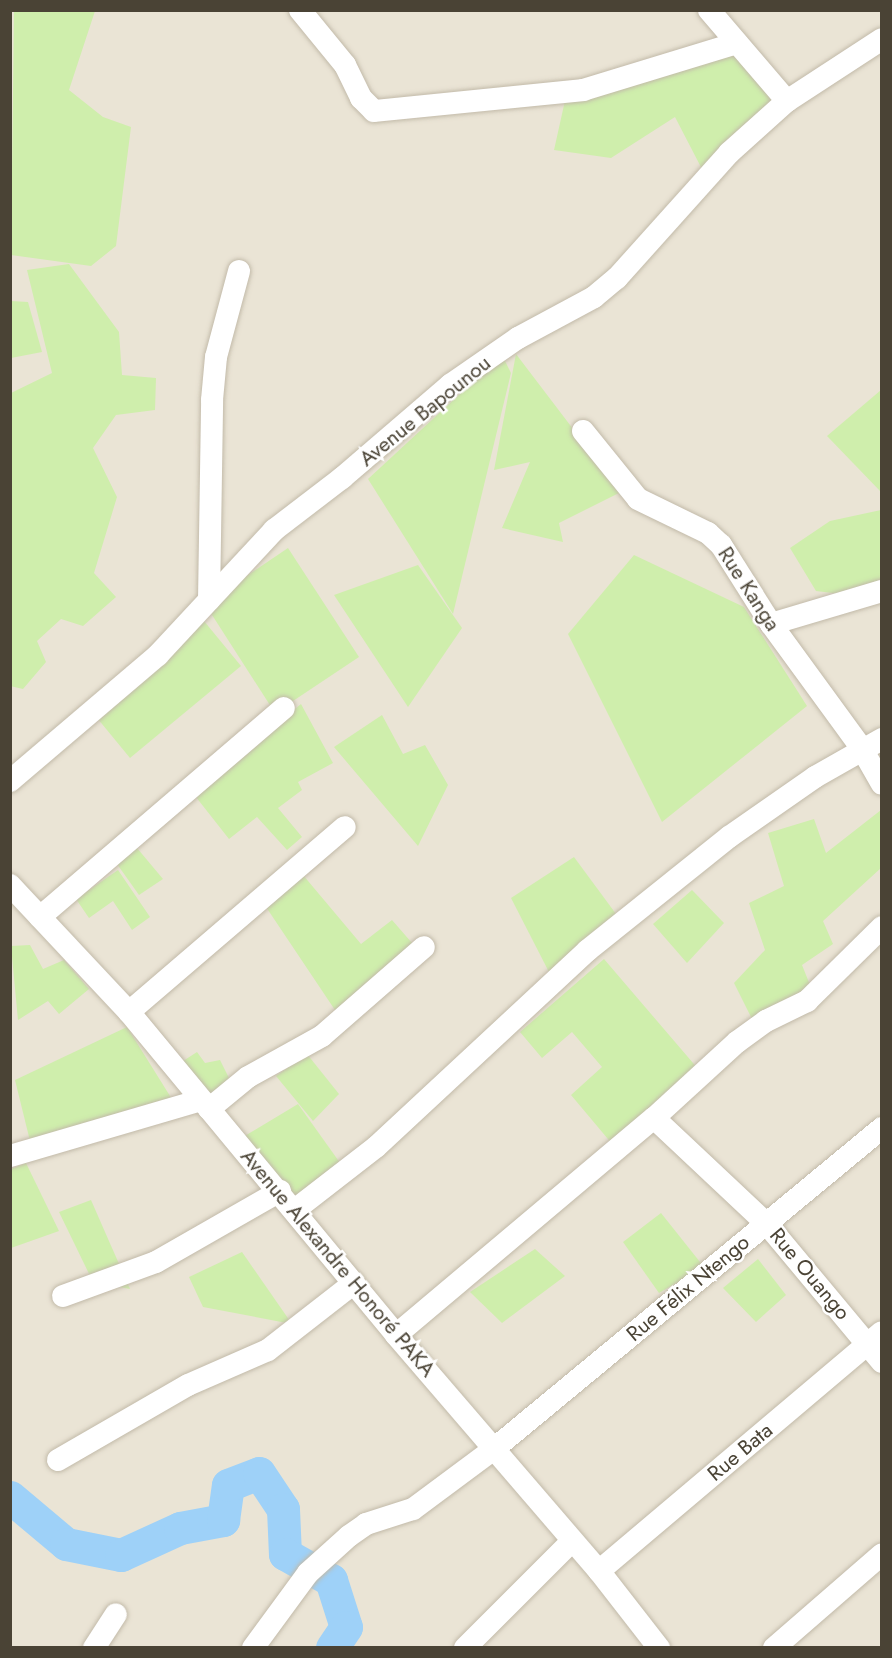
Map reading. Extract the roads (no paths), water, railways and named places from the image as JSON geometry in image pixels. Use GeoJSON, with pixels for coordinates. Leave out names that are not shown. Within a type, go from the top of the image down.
{"type":"FeatureCollection","features":[{"type":"Feature","properties":{"kind":"street"},"geometry":{"type":"LineString","coordinates":[[300,10],[345,65],[361,98],[375,111],[583,90],[737,43]]}},
{"type":"Feature","properties":{"kind":"street"},"geometry":{"type":"LineString","coordinates":[[709,10],[787,101]]}},
{"type":"Feature","properties":{"kind":"street","name":"Avenue Bapounou"},"geometry":{"type":"LineString","coordinates":[[10,781],[158,655],[274,531],[342,478],[450,385],[518,338],[594,297],[617,278],[729,153],[787,101],[882,39]]}},
{"type":"Feature","properties":{"kind":"street"},"geometry":{"type":"LineString","coordinates":[[209,600],[212,400],[216,357],[239,271]]}},
{"type":"Feature","properties":{"kind":"street","name":"Rue Kanga"},"geometry":{"type":"LineString","coordinates":[[583,431],[638,500],[715,538],[771,624],[872,744],[882,784]]}},
{"type":"Feature","properties":{"kind":"street"},"geometry":{"type":"LineString","coordinates":[[771,624],[882,591]]}},
{"type":"Feature","properties":{"kind":"street"},"geometry":{"type":"LineString","coordinates":[[40,917],[284,708]]}},
{"type":"Feature","properties":{"kind":"street"},"geometry":{"type":"LineString","coordinates":[[296,1209],[376,1147],[597,943],[729,837],[872,744]]}},
{"type":"Feature","properties":{"kind":"street"},"geometry":{"type":"LineString","coordinates":[[129,1012],[345,827]]}},
{"type":"Feature","properties":{"kind":"street","name":"Avenue Alexandre Honoré PAKA"},"geometry":{"type":"LineString","coordinates":[[10,885],[129,1012],[205,1105],[296,1209],[396,1335],[599,1571],[658,1647]]}},
{"type":"Feature","properties":{"kind":"street"},"geometry":{"type":"LineString","coordinates":[[396,1335],[654,1118],[737,1042],[766,1021],[807,1001],[882,927]]}},
{"type":"Feature","properties":{"kind":"street"},"geometry":{"type":"LineString","coordinates":[[10,1156],[205,1105],[248,1077],[322,1036],[424,947]]}},
{"type":"Feature","properties":{"kind":"street","name":"Rue Ouango"},"geometry":{"type":"LineString","coordinates":[[654,1118],[766,1223],[877,1346]]}},
{"type":"Feature","properties":{"kind":"street","name":"Rue Félix Ntengo"},"geometry":{"type":"LineString","coordinates":[[253,1647],[308,1574],[350,1536],[366,1524],[413,1509],[495,1448],[882,1128]]}},
{"type":"Feature","properties":{"kind":"street"},"geometry":{"type":"LineString","coordinates":[[63,1296],[156,1262],[280,1191]]}},
{"type":"Feature","properties":{"kind":"street"},"geometry":{"type":"LineString","coordinates":[[58,1460],[188,1386],[268,1350],[354,1283]]}},
{"type":"Feature","properties":{"kind":"street","name":"Rue Bata"},"geometry":{"type":"LineString","coordinates":[[599,1571],[877,1346]]}},
{"type":"Feature","properties":{"kind":"street"},"geometry":{"type":"LineString","coordinates":[[465,1647],[572,1541]]}},
{"type":"Feature","properties":{"kind":"street"},"geometry":{"type":"LineString","coordinates":[[774,1647],[882,1554]]}},
{"type":"Feature","properties":{"kind":"street"},"geometry":{"type":"LineString","coordinates":[[94,1647],[116,1614]]}},
{"type":"Feature","properties":{"kind":"waterway"},"geometry":{"type":"LineString","coordinates":[[10,1497],[66,1544],[121,1555],[180,1528],[223,1520],[228,1485],[259,1473],[283,1509],[285,1554],[331,1580],[346,1627],[332,1648]]}}]}
